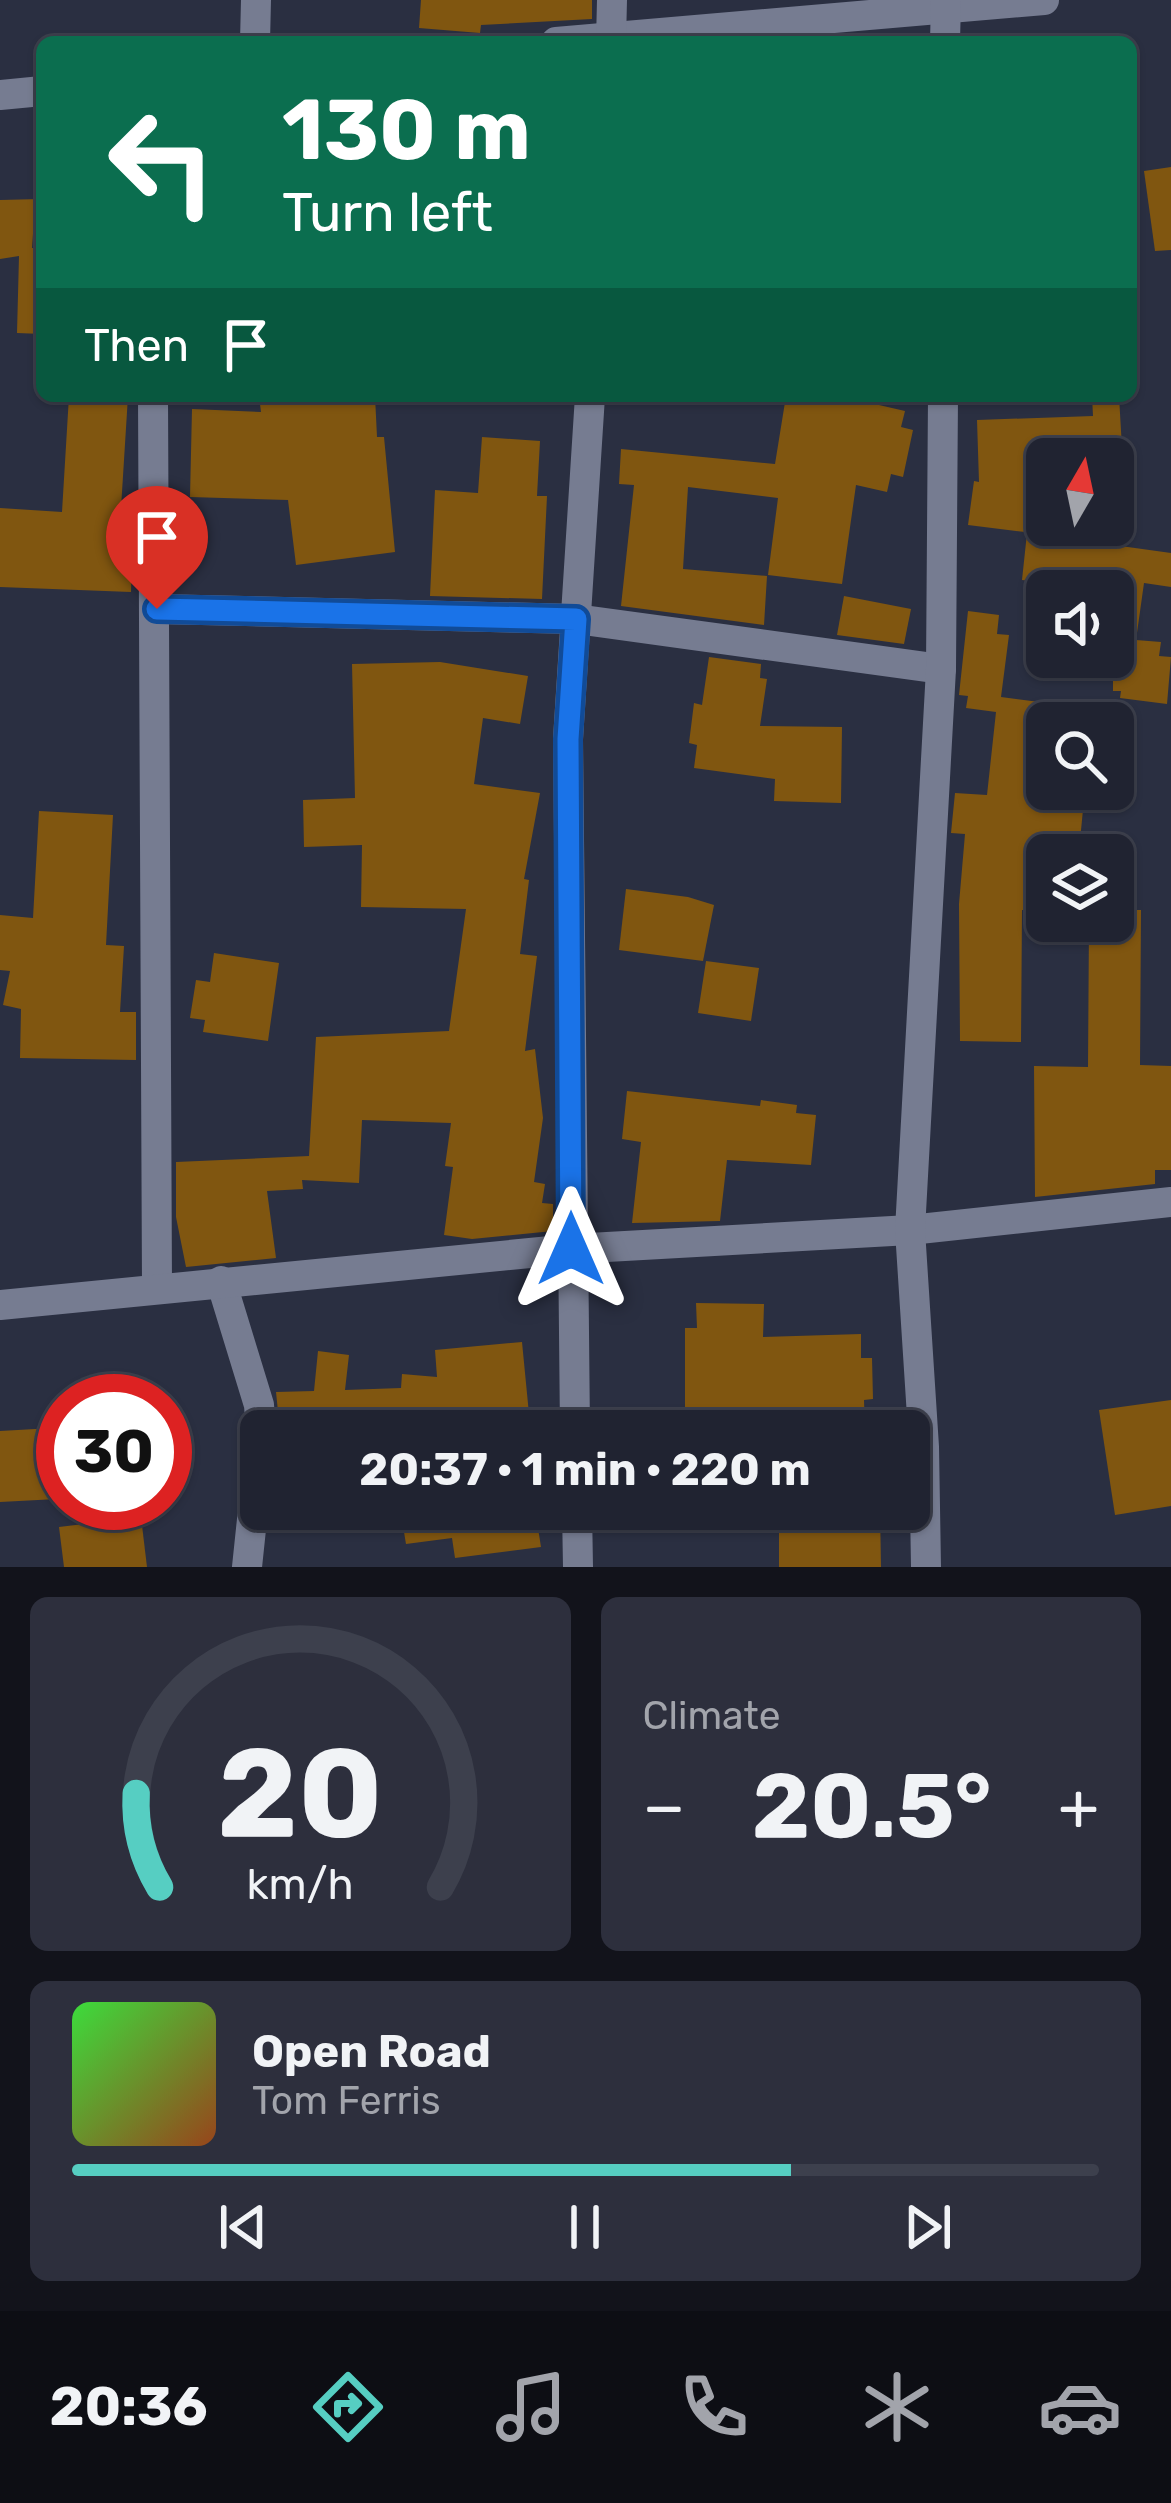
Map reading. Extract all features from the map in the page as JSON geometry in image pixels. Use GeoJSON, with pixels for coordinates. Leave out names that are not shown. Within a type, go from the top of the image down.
{"type":"FeatureCollection","features":[{"type":"Feature","properties":{"kind":"street"},"geometry":{"type":"LineString","coordinates":[[254,36],[256,0]]}},
{"type":"Feature","properties":{"kind":"street"},"geometry":{"type":"LineString","coordinates":[[612,36],[613,0]]}},
{"type":"Feature","properties":{"kind":"street"},"geometry":{"type":"LineString","coordinates":[[641,36],[946,5],[1044,0]]}},
{"type":"Feature","properties":{"kind":"street"},"geometry":{"type":"LineString","coordinates":[[945,36],[946,5]]}},
{"type":"Feature","properties":{"kind":"street"},"geometry":{"type":"LineString","coordinates":[[0,94],[36,91]]}},
{"type":"Feature","properties":{"kind":"street"},"geometry":{"type":"LineString","coordinates":[[153,402],[157,1287]]}},
{"type":"Feature","properties":{"kind":"street"},"geometry":{"type":"LineString","coordinates":[[575,1410],[568,739],[590,402]]}},
{"type":"Feature","properties":{"kind":"street"},"geometry":{"type":"LineString","coordinates":[[926,1567],[924,1447],[910,1230],[941,669],[943,402]]}},
{"type":"Feature","properties":{"kind":"street"},"geometry":{"type":"LineString","coordinates":[[157,609],[576,619],[941,669]]}},
{"type":"Feature","properties":{"kind":"street"},"geometry":{"type":"LineString","coordinates":[[0,1305],[571,1249],[910,1230],[1171,1202]]}},
{"type":"Feature","properties":{"kind":"street"},"geometry":{"type":"LineString","coordinates":[[221,1281],[259,1410]]}},
{"type":"Feature","properties":{"kind":"street"},"geometry":{"type":"LineString","coordinates":[[247,1567],[251,1530]]}},
{"type":"Feature","properties":{"kind":"street"},"geometry":{"type":"LineString","coordinates":[[577,1530],[578,1567]]}},
{"type":"Feature","properties":{"kind":"building"},"geometry":{"type":"Polygon","coordinates":[[[421,0],[592,0],[592,19],[481,25],[480,33],[419,28],[421,0]]]}},
{"type":"Feature","properties":{"kind":"building"},"geometry":{"type":"Polygon","coordinates":[[[1171,167],[1171,250],[1155,251],[1144,171],[1171,167]]]}},
{"type":"Feature","properties":{"kind":"building"},"geometry":{"type":"Polygon","coordinates":[[[36,199],[32,248],[36,248],[36,334],[17,333],[19,256],[0,259],[0,200],[36,199]]]}},
{"type":"Feature","properties":{"kind":"building"},"geometry":{"type":"Polygon","coordinates":[[[69,402],[128,402],[120,524],[133,524],[131,592],[0,587],[0,508],[62,512],[69,402]]]}},
{"type":"Feature","properties":{"kind":"building"},"geometry":{"type":"Polygon","coordinates":[[[260,402],[375,402],[377,437],[384,437],[395,552],[296,565],[288,500],[190,497],[192,409],[261,412],[260,402]]]}},
{"type":"Feature","properties":{"kind":"building"},"geometry":{"type":"Polygon","coordinates":[[[785,402],[866,402],[905,411],[901,427],[913,430],[903,477],[891,474],[887,492],[856,485],[842,584],[768,575],[778,498],[688,487],[683,569],[767,576],[764,625],[621,606],[634,485],[619,484],[621,449],[775,464],[785,402]]]}},
{"type":"Feature","properties":{"kind":"building"},"geometry":{"type":"Polygon","coordinates":[[[1092,402],[1119,402],[1121,438],[1026,438],[1025,532],[968,525],[974,481],[979,482],[977,420],[1093,416],[1092,402]]]}},
{"type":"Feature","properties":{"kind":"building"},"geometry":{"type":"Polygon","coordinates":[[[482,437],[540,441],[537,496],[547,496],[542,599],[430,596],[435,490],[478,493],[482,437]]]}},
{"type":"Feature","properties":{"kind":"building"},"geometry":{"type":"Polygon","coordinates":[[[1026,542],[1171,553],[1171,587],[1144,583],[1136,640],[1161,642],[1159,656],[1171,657],[1167,704],[1120,698],[1121,691],[1113,691],[1113,681],[1086,678],[1134,678],[1134,570],[1026,570],[1026,580],[1022,580],[1026,542]]]}},
{"type":"Feature","properties":{"kind":"building"},"geometry":{"type":"Polygon","coordinates":[[[844,596],[911,609],[904,644],[837,635],[844,596]]]}},
{"type":"Feature","properties":{"kind":"building"},"geometry":{"type":"Polygon","coordinates":[[[968,611],[999,615],[997,634],[1009,635],[1001,697],[1039,702],[1026,702],[1026,810],[1083,810],[1081,834],[1026,834],[1021,1042],[960,1041],[959,904],[965,834],[951,833],[955,793],[987,795],[996,712],[966,708],[968,696],[959,695],[968,611]]]}},
{"type":"Feature","properties":{"kind":"building"},"geometry":{"type":"Polygon","coordinates":[[[709,657],[761,664],[760,678],[767,679],[760,726],[842,727],[841,803],[774,801],[775,779],[694,768],[697,745],[689,743],[694,703],[702,705],[709,657]]]}},
{"type":"Feature","properties":{"kind":"building"},"geometry":{"type":"Polygon","coordinates":[[[440,662],[528,676],[520,724],[483,718],[474,784],[540,793],[524,879],[529,880],[520,954],[537,956],[525,1051],[535,1049],[543,1118],[534,1182],[545,1184],[542,1203],[553,1204],[553,1231],[472,1239],[444,1235],[453,1167],[445,1166],[451,1123],[362,1120],[359,1183],[302,1180],[303,1189],[267,1191],[276,1258],[186,1267],[176,1217],[176,1162],[309,1156],[316,1037],[449,1031],[466,909],[361,907],[362,845],[304,847],[303,800],[355,798],[352,664],[440,662]]]}},
{"type":"Feature","properties":{"kind":"building"},"geometry":{"type":"Polygon","coordinates":[[[39,811],[113,815],[106,945],[124,946],[120,1012],[136,1012],[136,1060],[20,1058],[21,1009],[3,1005],[10,971],[0,970],[0,915],[33,918],[39,811]]]}},
{"type":"Feature","properties":{"kind":"building"},"geometry":{"type":"Polygon","coordinates":[[[626,889],[714,905],[703,961],[619,950],[626,889]]]}},
{"type":"Feature","properties":{"kind":"building"},"geometry":{"type":"Polygon","coordinates":[[[1134,910],[1141,910],[1140,1065],[1171,1066],[1171,1170],[1155,1170],[1155,1184],[1035,1197],[1034,1066],[1088,1067],[1089,942],[1134,942],[1134,910]]]}},
{"type":"Feature","properties":{"kind":"building"},"geometry":{"type":"Polygon","coordinates":[[[214,953],[279,963],[268,1041],[203,1032],[205,1020],[190,1018],[196,980],[210,982],[214,953]]]}},
{"type":"Feature","properties":{"kind":"building"},"geometry":{"type":"Polygon","coordinates":[[[706,961],[759,968],[751,1021],[698,1013],[706,961]]]}},
{"type":"Feature","properties":{"kind":"building"},"geometry":{"type":"Polygon","coordinates":[[[627,1091],[760,1106],[761,1100],[797,1105],[796,1113],[816,1115],[811,1165],[727,1160],[720,1221],[632,1223],[641,1142],[622,1139],[627,1091]]]}},
{"type":"Feature","properties":{"kind":"building"},"geometry":{"type":"Polygon","coordinates":[[[696,1303],[764,1304],[763,1337],[861,1334],[861,1358],[872,1358],[873,1399],[864,1400],[864,1410],[685,1410],[685,1328],[697,1328],[696,1303]]]}},
{"type":"Feature","properties":{"kind":"building"},"geometry":{"type":"Polygon","coordinates":[[[522,1342],[529,1410],[278,1410],[276,1392],[314,1391],[318,1351],[349,1355],[345,1390],[401,1388],[402,1374],[437,1377],[435,1350],[522,1342]]]}},
{"type":"Feature","properties":{"kind":"building"},"geometry":{"type":"Polygon","coordinates":[[[1171,1400],[1171,1506],[1115,1515],[1099,1410],[1171,1400]]]}},
{"type":"Feature","properties":{"kind":"building"},"geometry":{"type":"Polygon","coordinates":[[[36,1429],[36,1500],[0,1502],[0,1431],[36,1429]]]}},
{"type":"Feature","properties":{"kind":"building"},"geometry":{"type":"Polygon","coordinates":[[[59,1530],[143,1530],[147,1567],[64,1567],[59,1530]]]}},
{"type":"Feature","properties":{"kind":"building"},"geometry":{"type":"Polygon","coordinates":[[[404,1530],[538,1530],[541,1547],[455,1558],[452,1538],[406,1544],[404,1530]]]}},
{"type":"Feature","properties":{"kind":"building"},"geometry":{"type":"Polygon","coordinates":[[[779,1530],[880,1530],[881,1567],[779,1567],[779,1530]]]}},
{"type":"Feature","properties":{"kind":"route"},"geometry":{"type":"LineString","coordinates":[[157,609],[576,619],[568,739],[571,1249]]}}]}
